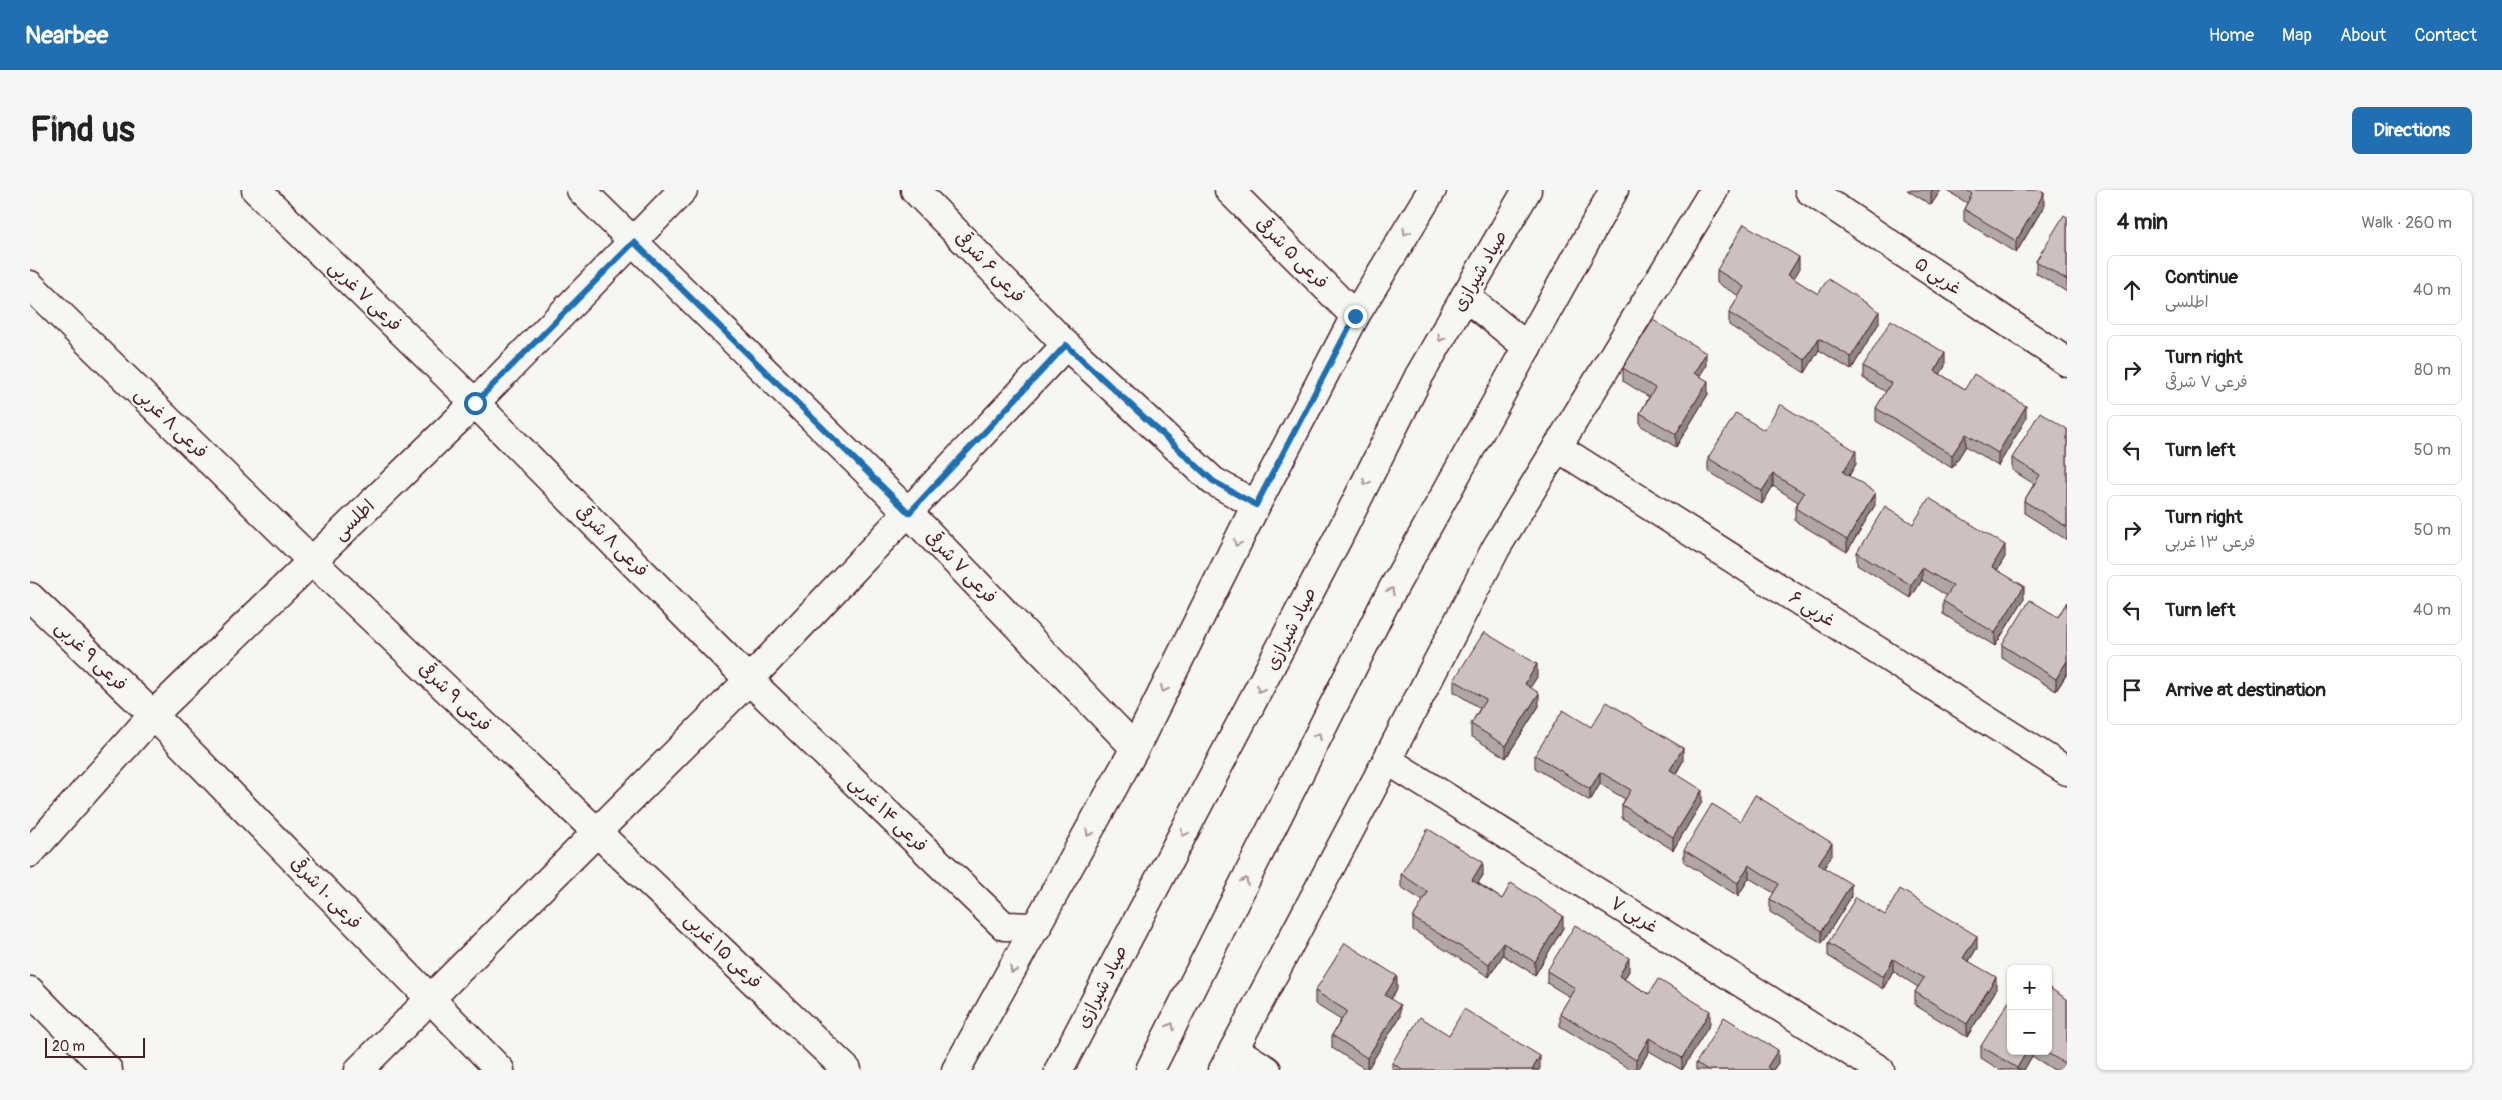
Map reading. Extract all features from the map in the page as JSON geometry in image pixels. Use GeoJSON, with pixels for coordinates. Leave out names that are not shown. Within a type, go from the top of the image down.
{"type":"FeatureCollection","features":[{"type":"Feature","properties":{"kind":"street","name":"فرعی ۷ غربی"},"geometry":{"type":"LineString","coordinates":[[256,190],[475,403]]}},
{"type":"Feature","properties":{"kind":"street","name":"فرعی ۷ شرقی"},"geometry":{"type":"LineString","coordinates":[[581,190],[909,513],[1135,748]]}},
{"type":"Feature","properties":{"kind":"street","name":"اطلسی"},"geometry":{"type":"LineString","coordinates":[[30,853],[153,715],[475,403],[683,190]]}},
{"type":"Feature","properties":{"kind":"street","name":"فرعی ۶ شرقی"},"geometry":{"type":"LineString","coordinates":[[915,190],[1066,345],[1213,481],[1256,505]]}},
{"type":"Feature","properties":{"kind":"street","name":"فرعی ۵ شرقی"},"geometry":{"type":"LineString","coordinates":[[1229,190],[1355,316]]}},
{"type":"Feature","properties":{"kind":"street"},"geometry":{"type":"LineString","coordinates":[[956,1070],[1135,748],[1256,505],[1355,316],[1432,190]]}},
{"type":"Feature","properties":{"kind":"street","name":"صیاد شیرازی"},"geometry":{"type":"LineString","coordinates":[[1059,1070],[1330,553],[1419,376],[1527,190]]}},
{"type":"Feature","properties":{"kind":"street"},"geometry":{"type":"LineString","coordinates":[[1150,1070],[1385,603],[1614,190]]}},
{"type":"Feature","properties":{"kind":"street"},"geometry":{"type":"LineString","coordinates":[[1267,1070],[1228,1059],[1387,760],[1496,548],[1714,190]]}},
{"type":"Feature","properties":{"kind":"street","name":"۵ غربی"},"geometry":{"type":"LineString","coordinates":[[1809,190],[2067,362]]}},
{"type":"Feature","properties":{"kind":"street","name":"فرعی ۸ غربی"},"geometry":{"type":"LineString","coordinates":[[30,285],[312,561]]}},
{"type":"Feature","properties":{"kind":"street"},"geometry":{"type":"LineString","coordinates":[[1465,296],[1527,347]]}},
{"type":"Feature","properties":{"kind":"street"},"geometry":{"type":"LineString","coordinates":[[358,1070],[598,833],[749,680],[1066,345]]}},
{"type":"Feature","properties":{"kind":"street","name":"فرعی ۸ شرقی"},"geometry":{"type":"LineString","coordinates":[[475,403],[749,680]]}},
{"type":"Feature","properties":{"kind":"street","name":"۶ غربی"},"geometry":{"type":"LineString","coordinates":[[1557,447],[2067,771]]}},
{"type":"Feature","properties":{"kind":"street","name":"فرعی ۹ شرقی"},"geometry":{"type":"LineString","coordinates":[[312,561],[598,833]]}},
{"type":"Feature","properties":{"kind":"street","name":"فرعی ۹ غربی"},"geometry":{"type":"LineString","coordinates":[[30,597],[153,715]]}},
{"type":"Feature","properties":{"kind":"street","name":"فرعی ۱۴ غربی"},"geometry":{"type":"LineString","coordinates":[[749,680],[1004,926],[1037,927]]}},
{"type":"Feature","properties":{"kind":"street","name":"فرعی ۱۰ شرقی"},"geometry":{"type":"LineString","coordinates":[[153,715],[500,1070]]}},
{"type":"Feature","properties":{"kind":"street","name":"۷ غربی"},"geometry":{"type":"LineString","coordinates":[[1387,760],[1880,1070]]}},
{"type":"Feature","properties":{"kind":"street","name":"فرعی ۱۵ غربی"},"geometry":{"type":"LineString","coordinates":[[598,833],[847,1070]]}},
{"type":"Feature","properties":{"kind":"street"},"geometry":{"type":"LineString","coordinates":[[30,991],[108,1070]]}},
{"type":"Feature","properties":{"kind":"building"},"geometry":{"type":"Polygon","coordinates":[[[1967,190],[2038,190],[2044,193],[2016,241],[1964,209],[1972,194],[1967,190]]]}},
{"type":"Feature","properties":{"kind":"building"},"geometry":{"type":"Polygon","coordinates":[[[2064,215],[2067,217],[2067,280],[2036,261],[2064,215]]]}},
{"type":"Feature","properties":{"kind":"building"},"geometry":{"type":"Polygon","coordinates":[[[1744,224],[1799,257],[1788,275],[1818,294],[1828,279],[1879,311],[1851,357],[1819,338],[1805,360],[1729,313],[1744,287],[1717,270],[1744,224]]]}},
{"type":"Feature","properties":{"kind":"building"},"geometry":{"type":"Polygon","coordinates":[[[1653,320],[1706,353],[1694,373],[1708,381],[1676,434],[1640,413],[1655,388],[1623,368],[1653,320]]]}},
{"type":"Feature","properties":{"kind":"building"},"geometry":{"type":"Polygon","coordinates":[[[1891,320],[1945,353],[1935,371],[1965,389],[1974,374],[2026,406],[1998,453],[1966,434],[1952,455],[1876,408],[1891,383],[1863,366],[1891,320]]]}},
{"type":"Feature","properties":{"kind":"building"},"geometry":{"type":"Polygon","coordinates":[[[1780,404],[1856,451],[1843,472],[1875,493],[1847,540],[1795,508],[1804,493],[1773,474],[1762,491],[1708,458],[1736,413],[1764,430],[1780,404]]]}},
{"type":"Feature","properties":{"kind":"building"},"geometry":{"type":"Polygon","coordinates":[[[2040,412],[2067,429],[2067,527],[2024,501],[2040,475],[2012,458],[2040,412]]]}},
{"type":"Feature","properties":{"kind":"building"},"geometry":{"type":"Polygon","coordinates":[[[1929,498],[2005,545],[1992,567],[2024,586],[1995,633],[1943,601],[1953,586],[1922,568],[1911,585],[1857,552],[1885,506],[1913,524],[1929,498]]]}},
{"type":"Feature","properties":{"kind":"building"},"geometry":{"type":"Polygon","coordinates":[[[2030,600],[2058,617],[2067,602],[2067,661],[2056,679],[2002,645],[2030,600]]]}},
{"type":"Feature","properties":{"kind":"building"},"geometry":{"type":"Polygon","coordinates":[[[1484,632],[1537,664],[1525,684],[1539,693],[1506,746],[1471,724],[1486,699],[1454,680],[1484,632]]]}},
{"type":"Feature","properties":{"kind":"building"},"geometry":{"type":"Polygon","coordinates":[[[1607,702],[1683,748],[1670,770],[1702,790],[1673,837],[1622,805],[1631,790],[1600,772],[1590,789],[1535,755],[1563,710],[1591,727],[1607,702]]]}},
{"type":"Feature","properties":{"kind":"building"},"geometry":{"type":"Polygon","coordinates":[[[1755,795],[1832,843],[1818,864],[1851,884],[1822,931],[1770,899],[1779,884],[1749,865],[1738,883],[1684,850],[1712,804],[1740,821],[1755,795]]]}},
{"type":"Feature","properties":{"kind":"building"},"geometry":{"type":"Polygon","coordinates":[[[1428,829],[1483,862],[1472,880],[1502,899],[1511,883],[1563,916],[1535,962],[1503,943],[1489,964],[1413,918],[1428,892],[1401,874],[1428,829]]]}},
{"type":"Feature","properties":{"kind":"building"},"geometry":{"type":"Polygon","coordinates":[[[1900,889],[1977,936],[1963,958],[1996,977],[1967,1024],[1915,992],[1924,978],[1893,959],[1883,977],[1828,943],[1856,897],[1885,915],[1900,889]]]}},
{"type":"Feature","properties":{"kind":"building"},"geometry":{"type":"Polygon","coordinates":[[[1575,925],[1629,958],[1619,976],[1649,994],[1658,979],[1710,1011],[1682,1058],[1649,1038],[1636,1060],[1560,1013],[1575,988],[1547,971],[1575,925]]]}},
{"type":"Feature","properties":{"kind":"building"},"geometry":{"type":"Polygon","coordinates":[[[1345,943],[1397,976],[1385,995],[1400,1005],[1367,1058],[1332,1035],[1347,1011],[1315,991],[1345,943]]]}},
{"type":"Feature","properties":{"kind":"building"},"geometry":{"type":"Polygon","coordinates":[[[2052,990],[2067,999],[2067,1058],[2064,1063],[2051,1055],[2052,990]]]}},
{"type":"Feature","properties":{"kind":"building"},"geometry":{"type":"Polygon","coordinates":[[[2007,1004],[2007,1055],[2025,1055],[2017,1068],[1981,1046],[2007,1004]]]}},
{"type":"Feature","properties":{"kind":"building"},"geometry":{"type":"Polygon","coordinates":[[[1464,1009],[1540,1056],[1532,1070],[1404,1070],[1392,1063],[1420,1017],[1449,1035],[1464,1009]]]}},
{"type":"Feature","properties":{"kind":"building"},"geometry":{"type":"Polygon","coordinates":[[[1724,1017],[1778,1050],[1767,1067],[1771,1070],[1708,1070],[1696,1063],[1724,1017]]]}},
{"type":"Feature","properties":{"kind":"route"},"geometry":{"type":"LineString","coordinates":[[475,403],[634,242],[909,513],[1066,345],[1213,481],[1256,505],[1355,316]]}}]}
